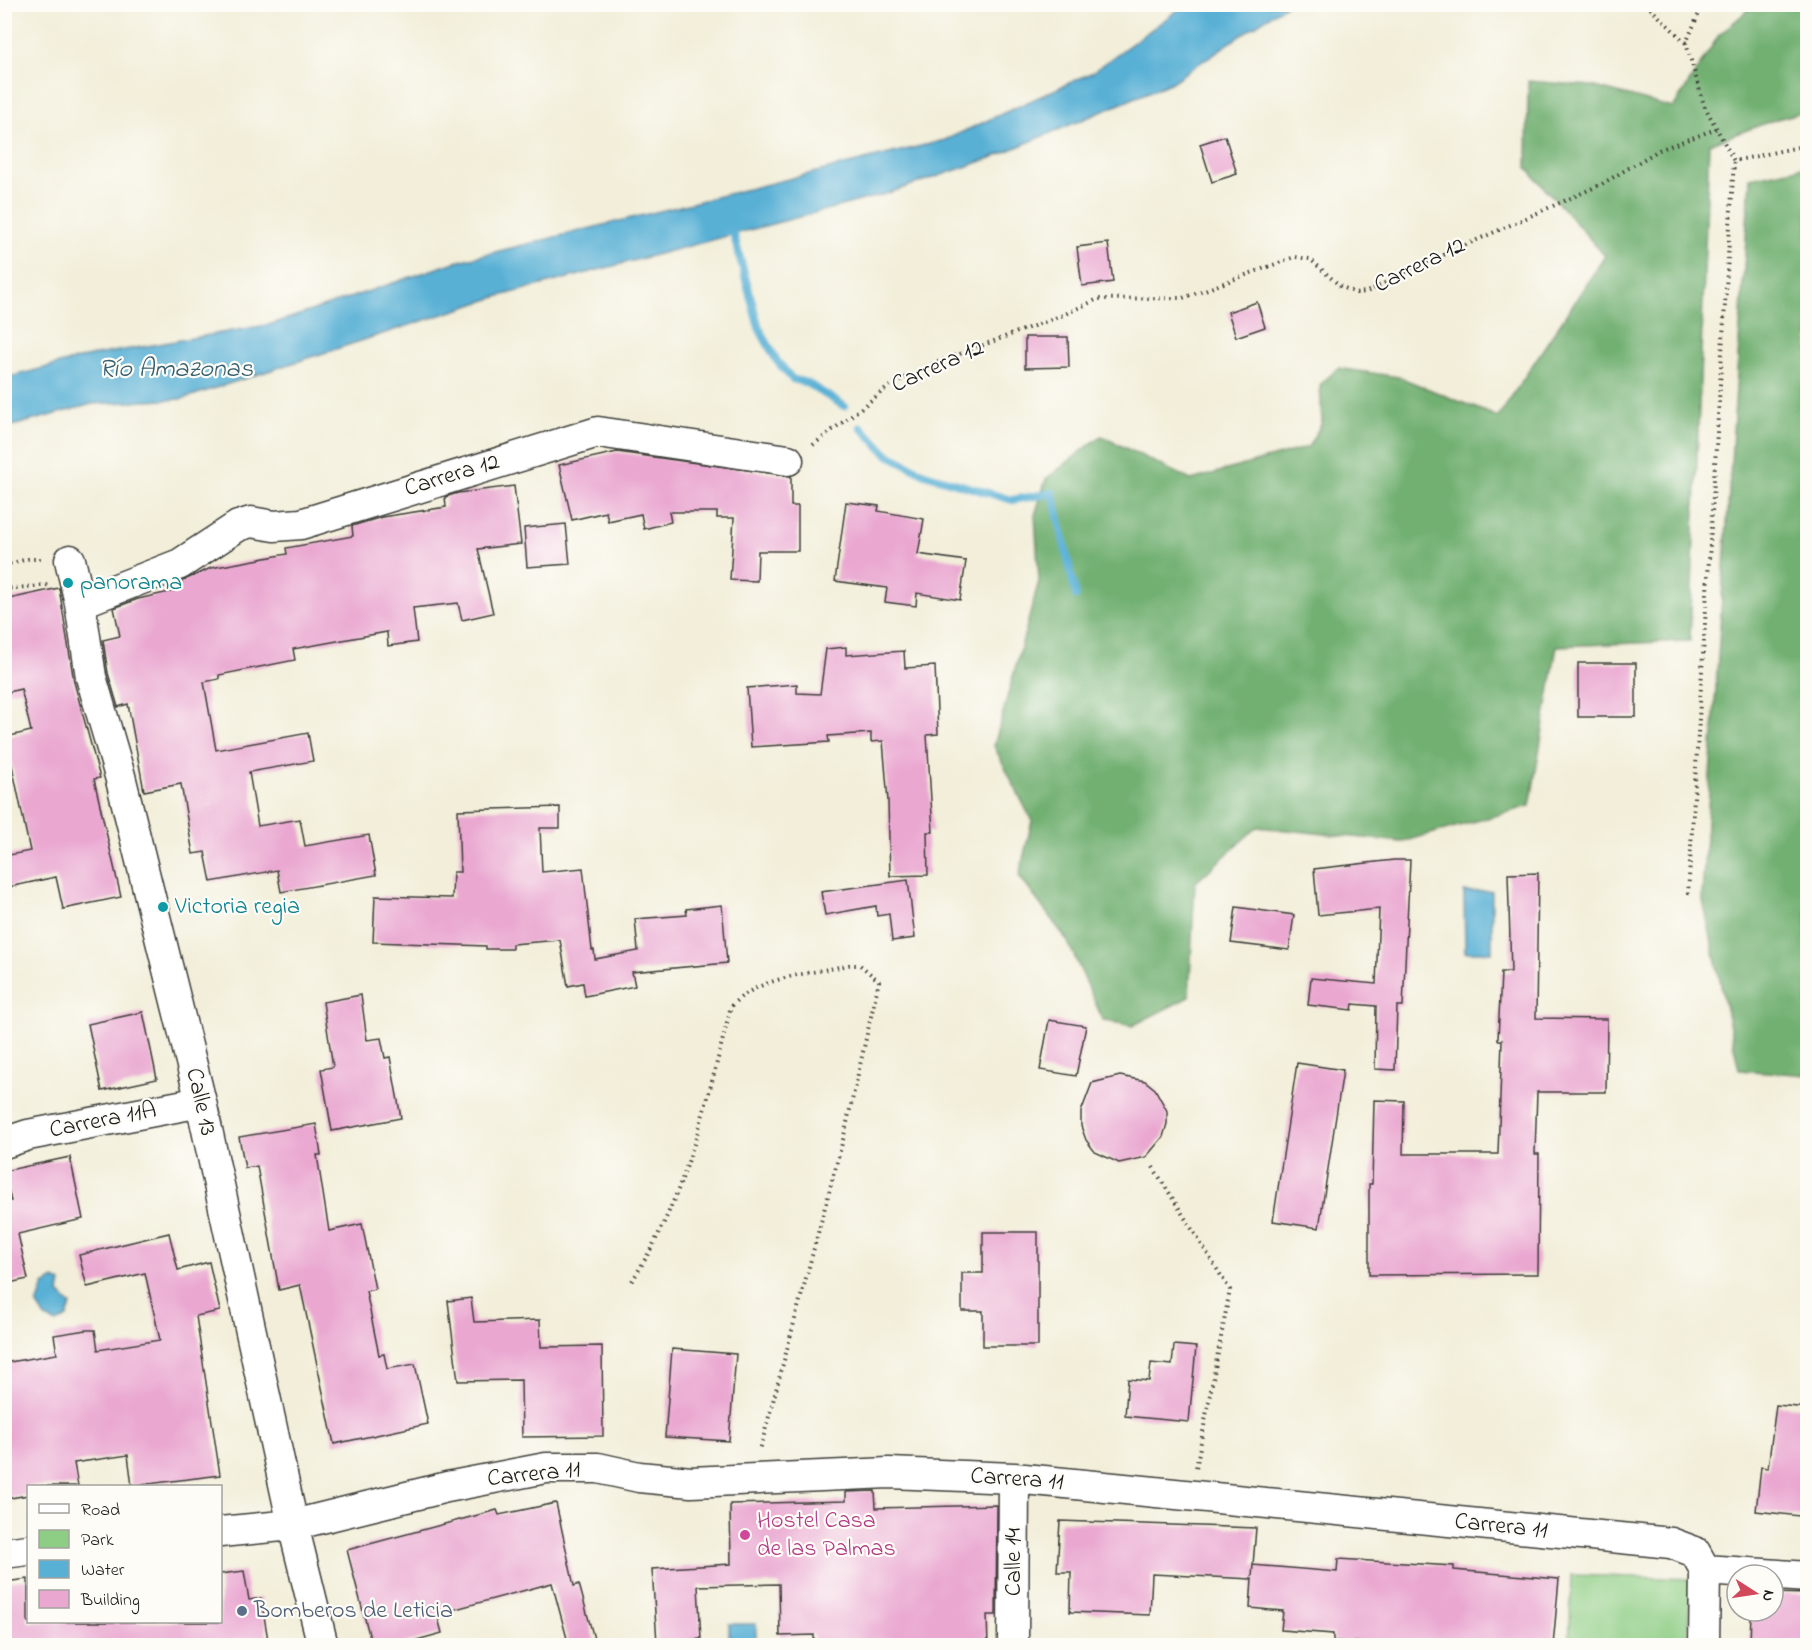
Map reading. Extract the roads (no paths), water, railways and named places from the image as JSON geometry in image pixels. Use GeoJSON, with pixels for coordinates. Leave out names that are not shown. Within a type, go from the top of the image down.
{"type":"FeatureCollection","features":[{"type":"Feature","properties":{"kind":"street","name":"Carrera 12"},"geometry":{"type":"LineString","coordinates":[[75,582],[180,564],[238,526],[251,522],[274,526],[301,524],[598,432],[788,460]]}},
{"type":"Feature","properties":{"kind":"street","name":"Calle 13"},"geometry":{"type":"LineString","coordinates":[[75,582],[90,677],[120,776],[201,1102],[293,1526],[323,1646]]}},
{"type":"Feature","properties":{"kind":"street","name":"Carrera 11A"},"geometry":{"type":"LineString","coordinates":[[4,1143],[28,1136],[201,1102]]}},
{"type":"Feature","properties":{"kind":"street","name":"Carrera 11"},"geometry":{"type":"LineString","coordinates":[[222,1532],[293,1526],[447,1487],[546,1468],[598,1468],[639,1477],[691,1482],[889,1473],[1014,1479],[1363,1511],[1530,1531],[1671,1543],[1695,1552],[1705,1570]]}},
{"type":"Feature","properties":{"kind":"street","name":"Calle 14"},"geometry":{"type":"LineString","coordinates":[[1013,1646],[1014,1479]]}},
{"type":"Feature","properties":{"kind":"street"},"geometry":{"type":"LineString","coordinates":[[4,1553],[27,1550]]}},
{"type":"Feature","properties":{"kind":"street"},"geometry":{"type":"LineString","coordinates":[[1704,1646],[1705,1570],[1808,1577]]}},
{"type":"Feature","properties":{"kind":"water","name":"Río Amazonas"},"geometry":{"type":"Polygon","coordinates":[[[1185,5],[1286,5],[1170,83],[991,158],[886,194],[496,297],[182,399],[92,404],[5,428],[5,378],[90,356],[272,324],[455,262],[945,140],[1091,73],[1185,5]]]}},
{"type":"Feature","properties":{"kind":"water"},"geometry":{"type":"Polygon","coordinates":[[[1492,891],[1492,952],[1465,952],[1464,892],[1492,891]]]}},
{"type":"Feature","properties":{"kind":"water"},"geometry":{"type":"Polygon","coordinates":[[[54,1279],[61,1283],[59,1293],[71,1305],[67,1317],[57,1323],[45,1318],[37,1305],[44,1285],[54,1279]]]}},
{"type":"Feature","properties":{"kind":"water"},"geometry":{"type":"Polygon","coordinates":[[[729,1624],[756,1624],[756,1645],[729,1645],[729,1624]]]}},
{"type":"Feature","properties":{"kind":"waterway"},"geometry":{"type":"LineString","coordinates":[[731,225],[759,328],[777,361],[792,379],[807,383],[844,406]]}},
{"type":"Feature","properties":{"kind":"waterway"},"geometry":{"type":"LineString","coordinates":[[861,427],[887,454],[925,474],[1012,500],[1053,493],[1076,596]]}},
{"type":"Feature","properties":{"kind":"place","name":"panorama"},"geometry":{"type":"Point","coordinates":[68,583]}},
{"type":"Feature","properties":{"kind":"place","name":"Victoria regia"},"geometry":{"type":"Point","coordinates":[163,907]}},
{"type":"Feature","properties":{"kind":"place","name":"Hostel Casa de las Palmas"},"geometry":{"type":"Point","coordinates":[745,1535]}},
{"type":"Feature","properties":{"kind":"place","name":"Bomberos de Leticia"},"geometry":{"type":"Point","coordinates":[242,1611]}}]}
